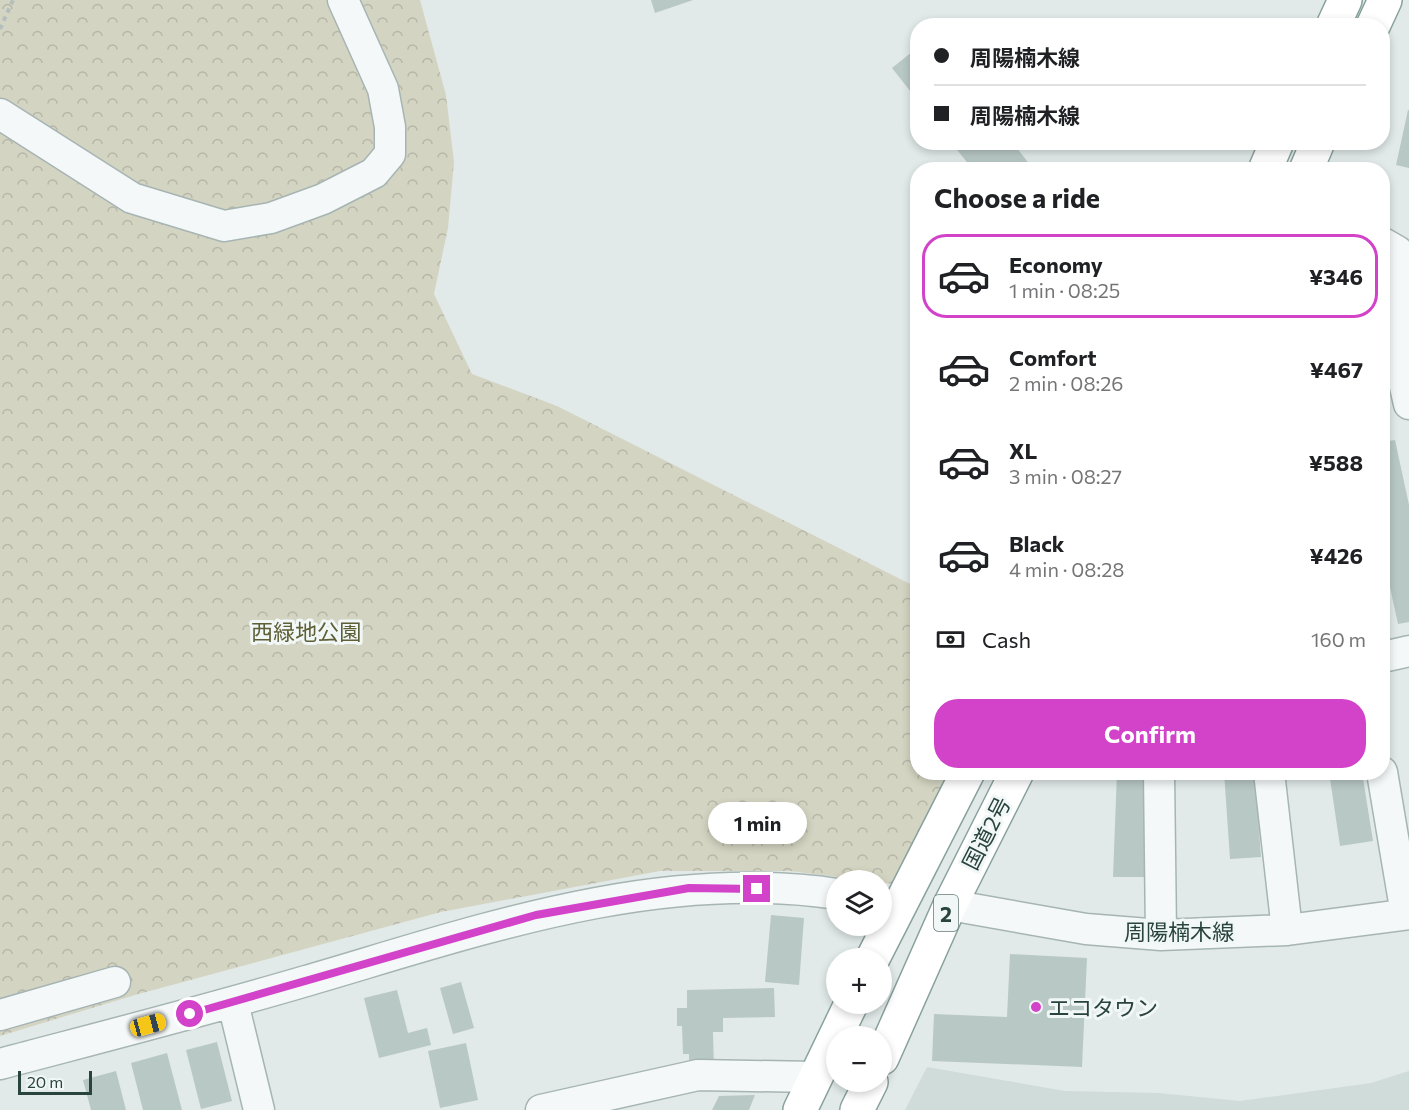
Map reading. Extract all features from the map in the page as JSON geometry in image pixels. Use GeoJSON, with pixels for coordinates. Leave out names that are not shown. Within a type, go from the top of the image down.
{"type":"FeatureCollection","features":[{"type":"Feature","properties":{"kind":"highway"},"geometry":{"type":"LineString","coordinates":[[1337,18],[1345,0]]}},
{"type":"Feature","properties":{"kind":"highway"},"geometry":{"type":"LineString","coordinates":[[1377,18],[1385,0]]}},
{"type":"Feature","properties":{"kind":"highway","name":"国道2号"},"geometry":{"type":"LineString","coordinates":[[892,901],[963,780]]}},
{"type":"Feature","properties":{"kind":"highway","name":"国道2号"},"geometry":{"type":"LineString","coordinates":[[892,1036],[950,905],[1013,780]]}},
{"type":"Feature","properties":{"kind":"highway"},"geometry":{"type":"LineString","coordinates":[[800,1110],[846,1014]]}},
{"type":"Feature","properties":{"kind":"highway"},"geometry":{"type":"LineString","coordinates":[[857,1110],[866,1092]]}},
{"type":"Feature","properties":{"kind":"street"},"geometry":{"type":"LineString","coordinates":[[0,114],[132,198],[224,226],[271,218],[323,199],[374,173],[390,154],[390,127],[383,89],[343,0]]}},
{"type":"Feature","properties":{"kind":"street"},"geometry":{"type":"LineString","coordinates":[[1390,247],[1397,251],[1390,336]]}},
{"type":"Feature","properties":{"kind":"street"},"geometry":{"type":"LineString","coordinates":[[1390,351],[1409,404]]}},
{"type":"Feature","properties":{"kind":"street"},"geometry":{"type":"LineString","coordinates":[[1390,655],[1409,651]]}},
{"type":"Feature","properties":{"kind":"street"},"geometry":{"type":"LineString","coordinates":[[1159,780],[1161,935]]}},
{"type":"Feature","properties":{"kind":"street"},"geometry":{"type":"LineString","coordinates":[[1270,780],[1287,930]]}},
{"type":"Feature","properties":{"kind":"street"},"geometry":{"type":"LineString","coordinates":[[1383,780],[1408,914]]}},
{"type":"Feature","properties":{"kind":"street"},"geometry":{"type":"LineString","coordinates":[[0,1064],[233,1003],[536,915],[689,888],[780,889],[826,893]]}},
{"type":"Feature","properties":{"kind":"street","name":"周陽楠木線"},"geometry":{"type":"LineString","coordinates":[[950,905],[1086,929],[1161,935],[1287,930],[1408,914]]}},
{"type":"Feature","properties":{"kind":"street"},"geometry":{"type":"LineString","coordinates":[[0,1015],[115,982]]}},
{"type":"Feature","properties":{"kind":"street"},"geometry":{"type":"LineString","coordinates":[[233,1003],[259,1110]]}},
{"type":"Feature","properties":{"kind":"street"},"geometry":{"type":"LineString","coordinates":[[541,1110],[698,1075],[815,1077]]}},
{"type":"Feature","properties":{"kind":"path"},"geometry":{"type":"LineString","coordinates":[[0,29],[13,0]]}},
{"type":"Feature","properties":{"kind":"shaded area"},"geometry":{"type":"Polygon","coordinates":[[[927,1067],[1065,1091],[1158,1093],[1240,1101],[1371,1083],[1409,1071],[1409,1110],[905,1110],[927,1067]]]}},
{"type":"Feature","properties":{"kind":"green space","name":"西緑地公園"},"geometry":{"type":"Polygon","coordinates":[[[0,0],[420,0],[446,95],[454,162],[448,228],[434,294],[472,374],[557,406],[910,584],[910,780],[950,780],[893,884],[892,870],[826,870],[826,876],[790,871],[660,871],[441,912],[135,995],[0,1036],[0,0]]]}},
{"type":"Feature","properties":{"kind":"building"},"geometry":{"type":"Polygon","coordinates":[[[651,0],[693,0],[655,13],[651,0]]]}},
{"type":"Feature","properties":{"kind":"building"},"geometry":{"type":"Polygon","coordinates":[[[910,53],[910,91],[892,68],[910,53]]]}},
{"type":"Feature","properties":{"kind":"building"},"geometry":{"type":"Polygon","coordinates":[[[1409,110],[1409,168],[1396,165],[1409,110]]]}},
{"type":"Feature","properties":{"kind":"building"},"geometry":{"type":"Polygon","coordinates":[[[957,150],[1018,150],[1028,162],[967,162],[957,150]]]}},
{"type":"Feature","properties":{"kind":"building"},"geometry":{"type":"Polygon","coordinates":[[[1395,440],[1409,505],[1409,622],[1398,624],[1390,587],[1390,441],[1395,440]]]}},
{"type":"Feature","properties":{"kind":"building"},"geometry":{"type":"Polygon","coordinates":[[[1117,780],[1149,780],[1146,877],[1113,877],[1117,780]]]}},
{"type":"Feature","properties":{"kind":"building"},"geometry":{"type":"Polygon","coordinates":[[[1225,780],[1256,780],[1261,857],[1230,859],[1225,780]]]}},
{"type":"Feature","properties":{"kind":"building"},"geometry":{"type":"Polygon","coordinates":[[[1330,780],[1363,780],[1373,841],[1340,846],[1330,780]]]}},
{"type":"Feature","properties":{"kind":"building"},"geometry":{"type":"Polygon","coordinates":[[[771,915],[804,918],[799,985],[765,982],[771,915]]]}},
{"type":"Feature","properties":{"kind":"building"},"geometry":{"type":"Polygon","coordinates":[[[1010,954],[1087,958],[1082,1067],[932,1061],[934,1014],[1007,1017],[1010,954]]]}},
{"type":"Feature","properties":{"kind":"building"},"geometry":{"type":"Polygon","coordinates":[[[461,982],[474,1028],[453,1034],[440,988],[461,982]]]}},
{"type":"Feature","properties":{"kind":"building"},"geometry":{"type":"Polygon","coordinates":[[[774,988],[775,1017],[723,1018],[723,1032],[713,1032],[714,1070],[689,1071],[689,1054],[683,1054],[682,1026],[677,1026],[677,1008],[687,1008],[687,990],[774,988]]]}},
{"type":"Feature","properties":{"kind":"building"},"geometry":{"type":"Polygon","coordinates":[[[397,990],[408,1033],[427,1028],[431,1045],[379,1058],[364,998],[397,990]]]}},
{"type":"Feature","properties":{"kind":"building"},"geometry":{"type":"Polygon","coordinates":[[[217,1042],[232,1101],[201,1109],[186,1050],[217,1042]]]}},
{"type":"Feature","properties":{"kind":"building"},"geometry":{"type":"Polygon","coordinates":[[[466,1043],[478,1100],[440,1108],[428,1051],[466,1043]]]}},
{"type":"Feature","properties":{"kind":"building"},"geometry":{"type":"Polygon","coordinates":[[[167,1053],[182,1110],[143,1110],[131,1063],[167,1053]]]}},
{"type":"Feature","properties":{"kind":"building"},"geometry":{"type":"Polygon","coordinates":[[[116,1071],[126,1110],[91,1110],[83,1080],[116,1071]]]}},
{"type":"Feature","properties":{"kind":"building"},"geometry":{"type":"Polygon","coordinates":[[[755,1095],[749,1110],[712,1110],[719,1096],[755,1095]]]}},
{"type":"Feature","properties":{"kind":"place","name":"エコタウン"},"geometry":{"type":"Point","coordinates":[1036,1007]}},
{"type":"Feature","properties":{"kind":"route"},"geometry":{"type":"LineString","coordinates":[[190,1014],[536,915],[689,888],[757,889]]}}]}
